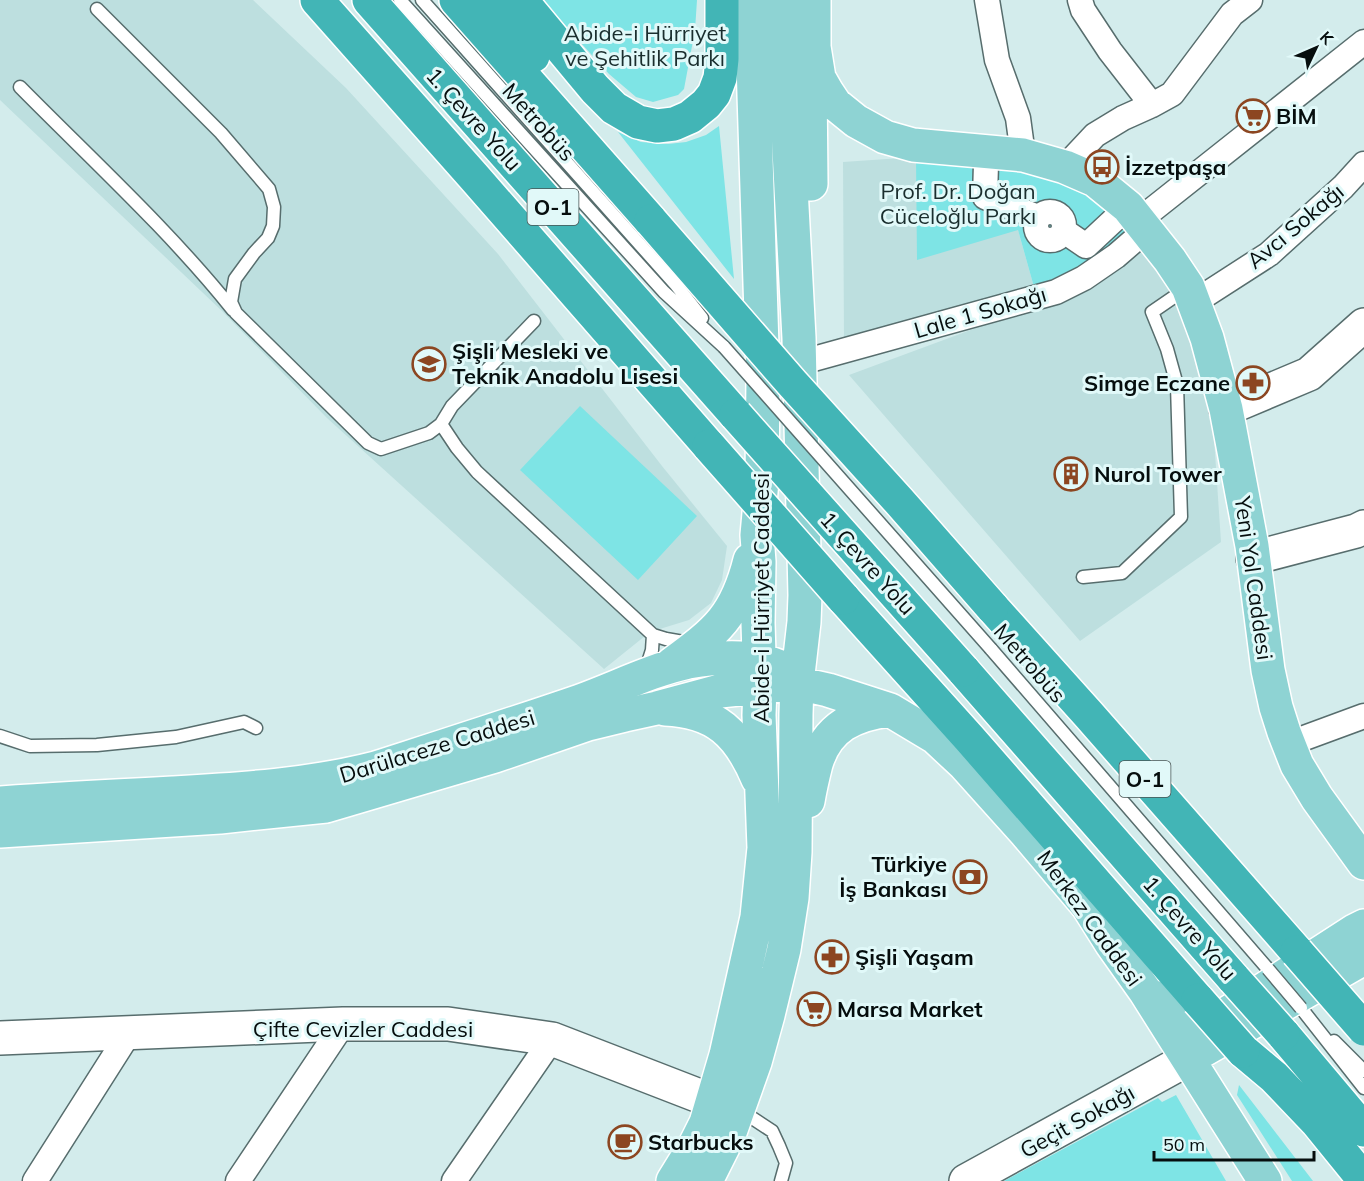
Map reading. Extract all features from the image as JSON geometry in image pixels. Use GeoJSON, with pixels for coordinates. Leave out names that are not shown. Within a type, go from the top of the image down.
{"type":"FeatureCollection","features":[{"type":"Feature","properties":{"kind":"highway"},"geometry":{"type":"LineString","coordinates":[[317,0],[1243,1051],[1344,1181]]}},
{"type":"Feature","properties":{"kind":"highway","name":"1. Çevre Yolu"},"geometry":{"type":"LineString","coordinates":[[369,0],[1234,979],[1292,1021],[1364,1130]]}},
{"type":"Feature","properties":{"kind":"highway","name":"O-1"},"geometry":{"type":"LineString","coordinates":[[456,0],[1364,1029]]}},
{"type":"Feature","properties":{"kind":"highway"},"geometry":{"type":"LineString","coordinates":[[488,0],[572,105],[651,221]]}},
{"type":"Feature","properties":{"kind":"highway"},"geometry":{"type":"LineString","coordinates":[[521,0],[614,108],[638,122],[657,126],[674,124],[690,117],[706,104],[714,93],[720,78],[724,0]]}},
{"type":"Feature","properties":{"kind":"highway"},"geometry":{"type":"LineString","coordinates":[[1243,1051],[1274,1077],[1317,1122],[1364,1180]]}},
{"type":"Feature","properties":{"kind":"main road"},"geometry":{"type":"LineString","coordinates":[[724,0],[731,28],[731,76],[741,262],[763,378]]}},
{"type":"Feature","properties":{"kind":"main road","name":"Abide-i Hürriyet Caddesi"},"geometry":{"type":"LineString","coordinates":[[706,1181],[729,1135],[726,1104],[726,1055],[757,917],[764,848],[759,715],[757,535],[762,481],[763,378],[751,0]]}},
{"type":"Feature","properties":{"kind":"main road","name":"Abide-i Hürriyet Caddesi"},"geometry":{"type":"LineString","coordinates":[[673,1181],[706,1123],[726,1104],[755,1062],[784,949],[792,898],[795,852],[797,683],[805,595],[799,350],[781,0]]}},
{"type":"Feature","properties":{"kind":"main road"},"geometry":{"type":"LineString","coordinates":[[799,350],[807,302],[810,264],[810,80],[814,47],[814,0]]}},
{"type":"Feature","properties":{"kind":"main road","name":"Yeni Yol Caddesi"},"geometry":{"type":"LineString","coordinates":[[814,47],[819,78],[835,104],[856,121],[885,137],[914,145],[1023,155],[1065,167],[1095,180],[1128,207],[1131,224],[1170,260],[1191,295],[1207,338],[1226,409],[1253,558],[1268,670],[1276,707],[1297,765],[1362,867]]}},
{"type":"Feature","properties":{"kind":"main road"},"geometry":{"type":"LineString","coordinates":[[654,673],[699,643],[724,619],[744,582],[757,535]]}},
{"type":"Feature","properties":{"kind":"main road"},"geometry":{"type":"LineString","coordinates":[[758,623],[797,683]]}},
{"type":"Feature","properties":{"kind":"main road","name":"Darülaceze Caddesi"},"geometry":{"type":"LineString","coordinates":[[0,802],[236,790],[312,782],[352,775],[386,765],[583,700],[689,662],[729,657],[759,674]]}},
{"type":"Feature","properties":{"kind":"main road"},"geometry":{"type":"LineString","coordinates":[[759,674],[797,683]]}},
{"type":"Feature","properties":{"kind":"main road","name":"Darülaceze Caddesi"},"geometry":{"type":"LineString","coordinates":[[0,831],[220,817],[326,806],[495,756],[588,724],[730,689],[759,674]]}},
{"type":"Feature","properties":{"kind":"main road","name":"Merkez Caddesi"},"geometry":{"type":"LineString","coordinates":[[797,683],[890,710],[935,737],[972,773],[1087,905],[1265,1181]]}},
{"type":"Feature","properties":{"kind":"main road"},"geometry":{"type":"LineString","coordinates":[[657,708],[696,713],[711,719],[723,728],[735,738],[750,759],[762,789]]}},
{"type":"Feature","properties":{"kind":"main road"},"geometry":{"type":"LineString","coordinates":[[795,852],[816,763],[823,748],[840,727],[848,722],[862,715],[890,710]]}},
{"type":"Feature","properties":{"kind":"main road"},"geometry":{"type":"LineString","coordinates":[[1144,991],[1162,1002],[1183,1020],[1196,1023],[1207,1022],[1220,1018],[1333,946],[1362,933]]}},
{"type":"Feature","properties":{"kind":"main road"},"geometry":{"type":"LineString","coordinates":[[1188,1059],[1215,1045],[1362,933]]}},
{"type":"Feature","properties":{"kind":"street"},"geometry":{"type":"LineString","coordinates":[[987,0],[997,60],[1018,118],[1023,155]]}},
{"type":"Feature","properties":{"kind":"street"},"geometry":{"type":"LineString","coordinates":[[1080,0],[1083,10],[1110,51],[1152,105]]}},
{"type":"Feature","properties":{"kind":"street"},"geometry":{"type":"LineString","coordinates":[[1065,167],[1095,135],[1123,118],[1172,94],[1232,15],[1250,0]]}},
{"type":"Feature","properties":{"kind":"street"},"geometry":{"type":"LineString","coordinates":[[986,164],[985,197],[1038,218],[1036,225],[1038,233],[1044,239],[1052,241],[1064,231],[1086,246],[1148,214],[1359,56]]}},
{"type":"Feature","properties":{"kind":"street","name":"Avcı Sokağı"},"geometry":{"type":"LineString","coordinates":[[1191,295],[1269,254],[1343,187],[1364,164]]}},
{"type":"Feature","properties":{"kind":"street","name":"Lale 1 Sokağı"},"geometry":{"type":"LineString","coordinates":[[799,350],[1056,292],[1084,278],[1108,262],[1131,224]]}},
{"type":"Feature","properties":{"kind":"street"},"geometry":{"type":"LineString","coordinates":[[1226,409],[1309,374],[1364,325]]}},
{"type":"Feature","properties":{"kind":"street"},"geometry":{"type":"LineString","coordinates":[[1253,558],[1361,534]]}},
{"type":"Feature","properties":{"kind":"street"},"geometry":{"type":"LineString","coordinates":[[1288,744],[1364,716]]}},
{"type":"Feature","properties":{"kind":"street"},"geometry":{"type":"LineString","coordinates":[[238,1181],[343,1024]]}},
{"type":"Feature","properties":{"kind":"street","name":"Çifte Cevizler Caddesi"},"geometry":{"type":"LineString","coordinates":[[0,1038],[343,1024],[448,1024],[552,1039],[702,1097],[726,1104]]}},
{"type":"Feature","properties":{"kind":"street"},"geometry":{"type":"LineString","coordinates":[[35,1181],[129,1033]]}},
{"type":"Feature","properties":{"kind":"street"},"geometry":{"type":"LineString","coordinates":[[454,1181],[552,1039]]}},
{"type":"Feature","properties":{"kind":"street","name":"Geçit Sokağı"},"geometry":{"type":"LineString","coordinates":[[966,1181],[1188,1059]]}},
{"type":"Feature","properties":{"kind":"lane","name":"Metrobüs"},"geometry":{"type":"LineString","coordinates":[[400,0],[664,292],[724,347]]}},
{"type":"Feature","properties":{"kind":"lane","name":"Metrobüs"},"geometry":{"type":"LineString","coordinates":[[422,0],[676,285],[724,347],[991,649],[1268,969],[1292,1021],[1364,1088]]}},
{"type":"Feature","properties":{"kind":"lane"},"geometry":{"type":"LineString","coordinates":[[97,9],[221,133],[269,189],[274,207],[273,226],[268,238],[235,279],[231,302],[236,313]]}},
{"type":"Feature","properties":{"kind":"lane"},"geometry":{"type":"LineString","coordinates":[[20,87],[178,246],[236,313],[368,443],[381,449],[429,433],[441,424],[452,406],[534,321]]}},
{"type":"Feature","properties":{"kind":"lane"},"geometry":{"type":"LineString","coordinates":[[1083,577],[1122,573],[1181,517],[1177,385],[1167,349],[1152,312],[1191,295]]}},
{"type":"Feature","properties":{"kind":"lane"},"geometry":{"type":"LineString","coordinates":[[441,424],[477,472],[653,635],[685,643],[699,643]]}},
{"type":"Feature","properties":{"kind":"lane"},"geometry":{"type":"LineString","coordinates":[[653,635],[648,665],[654,673]]}},
{"type":"Feature","properties":{"kind":"lane"},"geometry":{"type":"LineString","coordinates":[[0,736],[30,746],[97,745],[176,737],[244,722],[256,728]]}},
{"type":"Feature","properties":{"kind":"lane","name":"Metrobüs"},"geometry":{"type":"LineString","coordinates":[[1292,1021],[1364,1071]]}},
{"type":"Feature","properties":{"kind":"lane"},"geometry":{"type":"LineString","coordinates":[[726,1104],[772,1131],[786,1164],[781,1181]]}},
{"type":"Feature","properties":{"kind":"shaded area","name":"Şişli Mesleki ve Teknik Anadolu Lisesi"},"geometry":{"type":"Polygon","coordinates":[[[0,0],[253,0],[346,88],[498,254],[727,546],[722,580],[711,603],[689,620],[650,632],[604,669],[327,418],[222,311],[0,100],[0,0]]]}},
{"type":"Feature","properties":{"kind":"shaded area"},"geometry":{"type":"Polygon","coordinates":[[[916,157],[1018,230],[1034,287],[844,339],[843,162],[916,157]]]}},
{"type":"Feature","properties":{"kind":"shaded area"},"geometry":{"type":"Polygon","coordinates":[[[1145,250],[1188,311],[1211,393],[1221,542],[1080,641],[849,375],[1063,296],[1145,250]]]}},
{"type":"Feature","properties":{"kind":"green space","name":"Abide-i Hürriyet ve Şehitlik Parkı"},"geometry":{"type":"Polygon","coordinates":[[[542,0],[697,0],[695,30],[684,89],[678,95],[653,102],[636,97],[609,74],[542,0]]]}},
{"type":"Feature","properties":{"kind":"green space"},"geometry":{"type":"Polygon","coordinates":[[[719,126],[734,279],[618,132],[641,142],[668,144],[686,142],[706,135],[719,126]]]}},
{"type":"Feature","properties":{"kind":"green space","name":"Prof. Dr. Doğan Cüceloğlu Parkı"},"geometry":{"type":"Polygon","coordinates":[[[916,157],[1001,165],[1058,182],[1100,202],[1132,234],[1101,258],[1034,287],[1018,230],[917,260],[916,157]]]}},
{"type":"Feature","properties":{"kind":"green space"},"geometry":{"type":"Polygon","coordinates":[[[580,406],[697,516],[638,580],[520,470],[580,406]]]}},
{"type":"Feature","properties":{"kind":"green space"},"geometry":{"type":"Polygon","coordinates":[[[1239,1085],[1313,1181],[1292,1181],[1237,1095],[1239,1085]]]}},
{"type":"Feature","properties":{"kind":"green space"},"geometry":{"type":"Polygon","coordinates":[[[1176,1095],[1226,1181],[1004,1181],[1158,1098],[1162,1102],[1176,1095]]]}},
{"type":"Feature","properties":{"kind":"place","name":"BİM"},"geometry":{"type":"Point","coordinates":[1253,116]}},
{"type":"Feature","properties":{"kind":"place","name":"İzzetpaşa"},"geometry":{"type":"Point","coordinates":[1102,167]}},
{"type":"Feature","properties":{"kind":"place","name":"Şişli Mesleki ve Teknik Anadolu Lisesi"},"geometry":{"type":"Point","coordinates":[429,364]}},
{"type":"Feature","properties":{"kind":"place","name":"Simge Eczane"},"geometry":{"type":"Point","coordinates":[1253,383]}},
{"type":"Feature","properties":{"kind":"place","name":"Nurol Tower"},"geometry":{"type":"Point","coordinates":[1071,474]}},
{"type":"Feature","properties":{"kind":"place","name":"Türkiye İş Bankası"},"geometry":{"type":"Point","coordinates":[970,877]}},
{"type":"Feature","properties":{"kind":"place","name":"Şişli Yaşam"},"geometry":{"type":"Point","coordinates":[832,957]}},
{"type":"Feature","properties":{"kind":"place","name":"Marsa Market"},"geometry":{"type":"Point","coordinates":[814,1009]}},
{"type":"Feature","properties":{"kind":"place","name":"Starbucks"},"geometry":{"type":"Point","coordinates":[625,1142]}}]}
